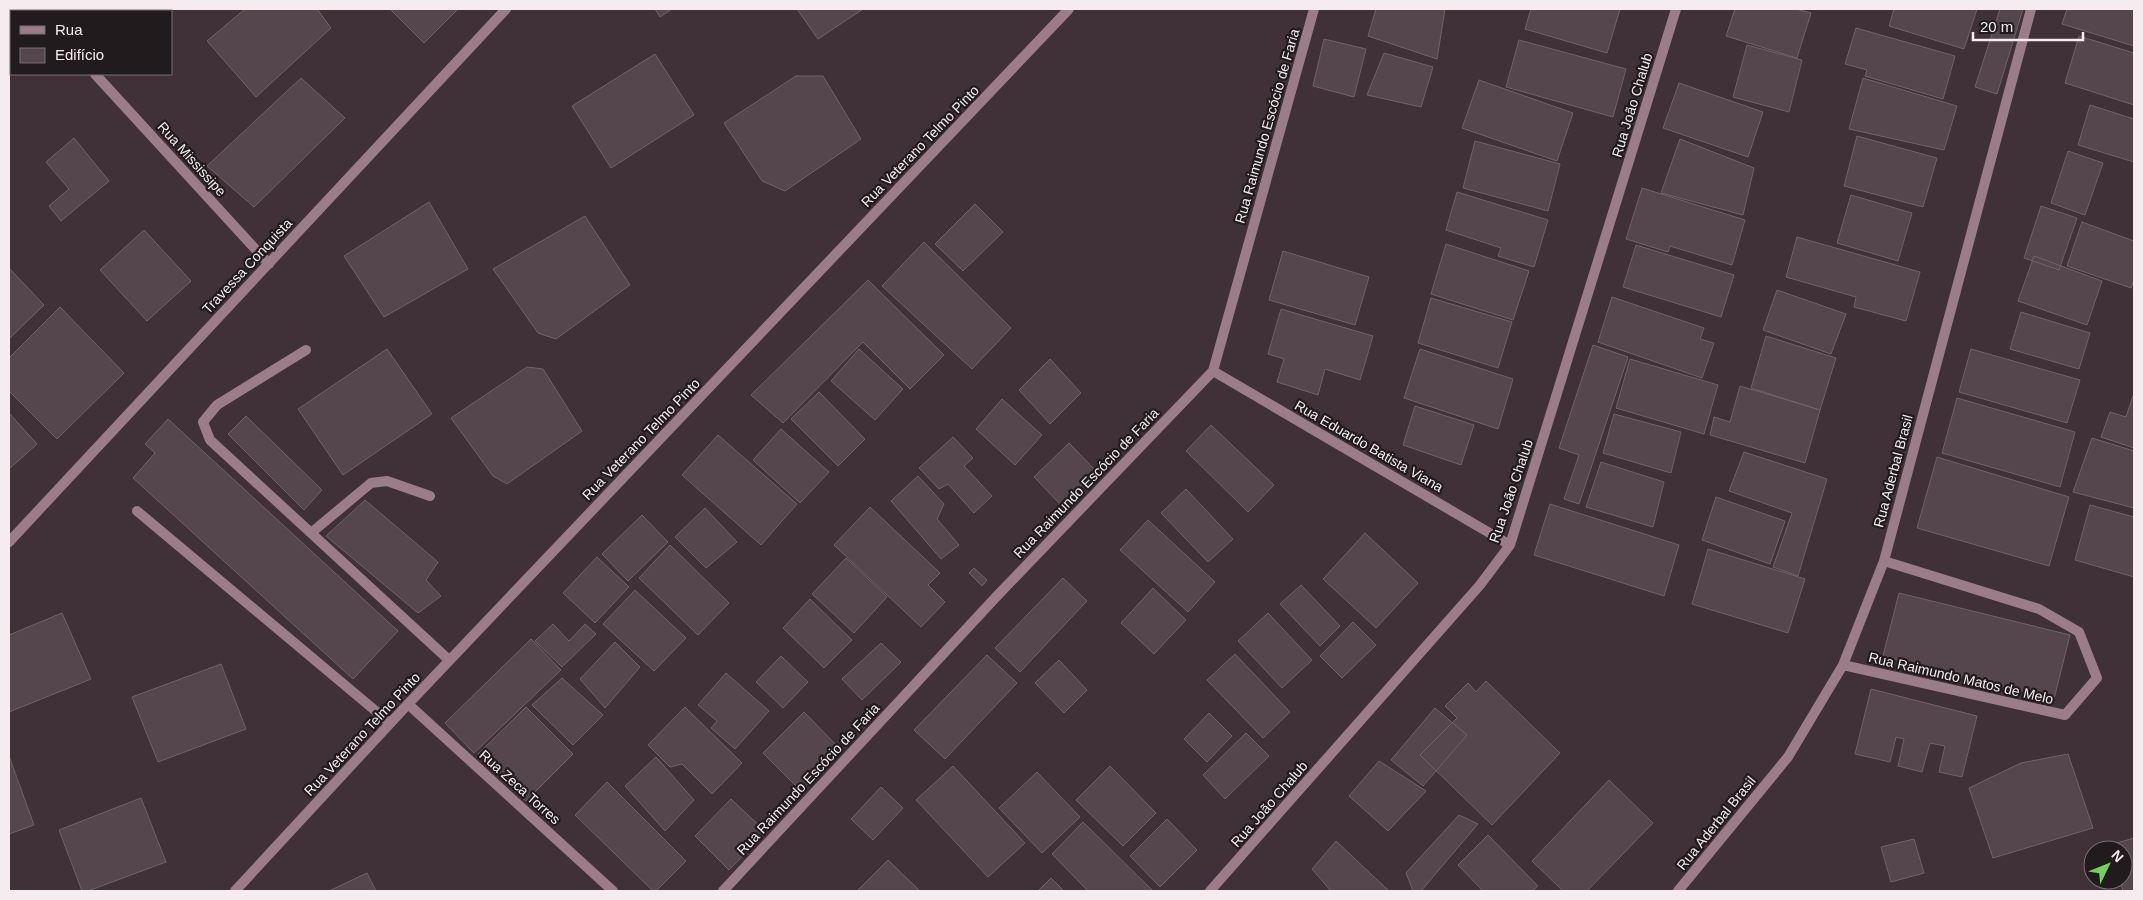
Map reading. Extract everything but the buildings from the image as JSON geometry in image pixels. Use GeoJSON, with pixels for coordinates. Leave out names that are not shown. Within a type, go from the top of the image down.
{"type":"FeatureCollection","features":[{"type":"Feature","properties":{"kind":"street","name":"Travessa Conquista"},"geometry":{"type":"LineString","coordinates":[[9,542],[506,9]]}},
{"type":"Feature","properties":{"kind":"street","name":"Rua Veterano Telmo Pinto"},"geometry":{"type":"LineString","coordinates":[[235,891],[449,660],[1067,9]]}},
{"type":"Feature","properties":{"kind":"street","name":"Rua Raimundo Escócio de Faria"},"geometry":{"type":"LineString","coordinates":[[723,891],[996,597],[1213,371],[1314,9]]}},
{"type":"Feature","properties":{"kind":"street","name":"Rua João Chalub"},"geometry":{"type":"LineString","coordinates":[[1210,891],[1480,585],[1510,545],[1676,9]]}},
{"type":"Feature","properties":{"kind":"street","name":"Rua Aderbal Brasil"},"geometry":{"type":"LineString","coordinates":[[1678,891],[1788,757],[1843,665],[1884,561],[2031,9]]}},
{"type":"Feature","properties":{"kind":"street","name":"Rua Mississipe"},"geometry":{"type":"LineString","coordinates":[[96,75],[269,264]]}},
{"type":"Feature","properties":{"kind":"street"},"geometry":{"type":"LineString","coordinates":[[306,350],[217,405],[203,422],[210,440],[449,660]]}},
{"type":"Feature","properties":{"kind":"street","name":"Rua Eduardo Batista Viana"},"geometry":{"type":"LineString","coordinates":[[1213,371],[1510,545]]}},
{"type":"Feature","properties":{"kind":"street"},"geometry":{"type":"LineString","coordinates":[[311,534],[371,483],[387,481],[430,496]]}},
{"type":"Feature","properties":{"kind":"street"},"geometry":{"type":"LineString","coordinates":[[136,511],[390,724]]}},
{"type":"Feature","properties":{"kind":"street","name":"Rua Raimundo Matos de Melo"},"geometry":{"type":"LineString","coordinates":[[1843,665],[2064,715],[2097,678],[2079,632],[2039,609],[1884,561]]}},
{"type":"Feature","properties":{"kind":"street","name":"Rua Zeca Torres"},"geometry":{"type":"LineString","coordinates":[[408,704],[613,891]]}}]}
